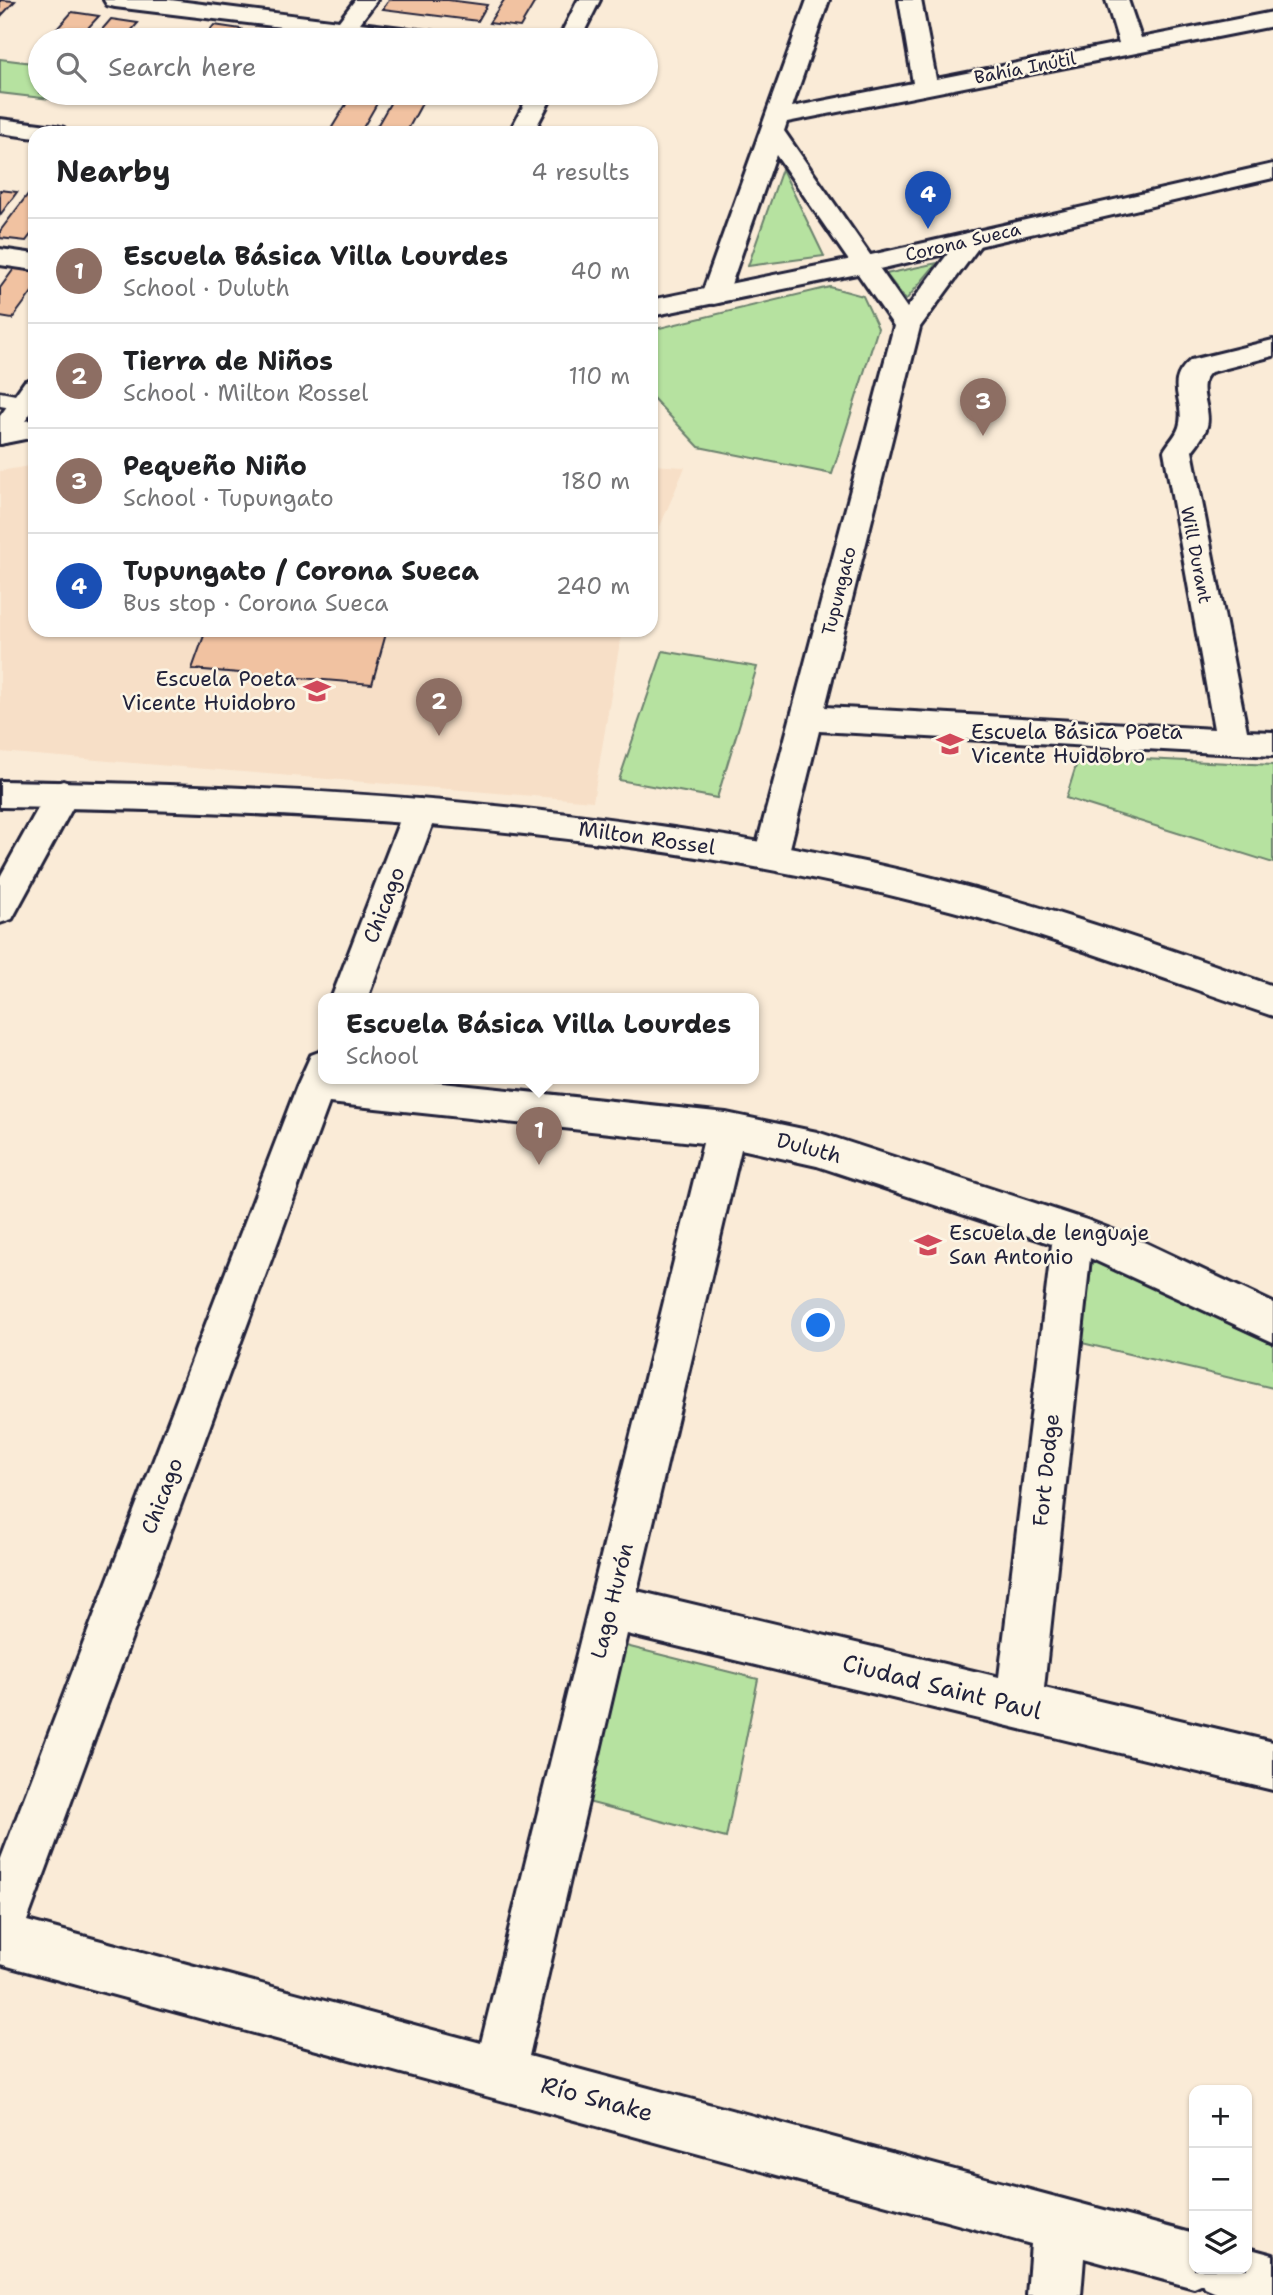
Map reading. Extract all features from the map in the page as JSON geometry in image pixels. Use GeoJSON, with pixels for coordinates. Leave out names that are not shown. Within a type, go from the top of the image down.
{"type":"FeatureCollection","features":[{"type":"Feature","properties":{"kind":"street"},"geometry":{"type":"LineString","coordinates":[[115,0],[345,28],[366,0]]}},
{"type":"Feature","properties":{"kind":"street"},"geometry":{"type":"LineString","coordinates":[[575,28],[589,0]]}},
{"type":"Feature","properties":{"kind":"street"},"geometry":{"type":"LineString","coordinates":[[714,296],[818,0]]}},
{"type":"Feature","properties":{"kind":"street"},"geometry":{"type":"LineString","coordinates":[[910,0],[926,88]]}},
{"type":"Feature","properties":{"kind":"street"},"geometry":{"type":"LineString","coordinates":[[1116,0],[1132,47]]}},
{"type":"Feature","properties":{"kind":"street","name":"Bahía Inútil"},"geometry":{"type":"LineString","coordinates":[[774,124],[926,88],[1273,19]]}},
{"type":"Feature","properties":{"kind":"street"},"geometry":{"type":"LineString","coordinates":[[525,126],[536,105]]}},
{"type":"Feature","properties":{"kind":"street"},"geometry":{"type":"LineString","coordinates":[[774,124],[862,265],[907,326]]}},
{"type":"Feature","properties":{"kind":"street"},"geometry":{"type":"LineString","coordinates":[[0,126],[28,130]]}},
{"type":"Feature","properties":{"kind":"street","name":"Corona Sueca"},"geometry":{"type":"LineString","coordinates":[[658,307],[862,265],[1273,171]]}},
{"type":"Feature","properties":{"kind":"street","name":"Tupungato"},"geometry":{"type":"LineString","coordinates":[[771,856],[907,326],[971,240]]}},
{"type":"Feature","properties":{"kind":"street"},"geometry":{"type":"LineString","coordinates":[[0,257],[28,261]]}},
{"type":"Feature","properties":{"kind":"street","name":"Will Durant"},"geometry":{"type":"LineString","coordinates":[[1233,742],[1177,457],[1192,428],[1189,382],[1192,373],[1201,366],[1273,348]]}},
{"type":"Feature","properties":{"kind":"street"},"geometry":{"type":"LineString","coordinates":[[0,435],[23,404]]}},
{"type":"Feature","properties":{"kind":"street"},"geometry":{"type":"LineString","coordinates":[[806,718],[1273,744]]}},
{"type":"Feature","properties":{"kind":"street","name":"Milton Rossel"},"geometry":{"type":"LineString","coordinates":[[0,794],[62,794],[420,812],[594,830],[771,856],[877,878],[985,906],[1147,956],[1273,1001]]}},
{"type":"Feature","properties":{"kind":"street"},"geometry":{"type":"LineString","coordinates":[[0,909],[62,794]]}},
{"type":"Feature","properties":{"kind":"street","name":"Chicago"},"geometry":{"type":"LineString","coordinates":[[351,993],[420,812]]}},
{"type":"Feature","properties":{"kind":"street","name":"Chicago"},"geometry":{"type":"LineString","coordinates":[[0,1926],[318,1081]]}},
{"type":"Feature","properties":{"kind":"street","name":"Duluth"},"geometry":{"type":"LineString","coordinates":[[381,1084],[726,1129],[817,1149],[1073,1233],[1132,1256],[1273,1323]]}},
{"type":"Feature","properties":{"kind":"street","name":"Lago Hurón"},"geometry":{"type":"LineString","coordinates":[[499,2073],[726,1129]]}},
{"type":"Feature","properties":{"kind":"street","name":"Fort Dodge"},"geometry":{"type":"LineString","coordinates":[[1019,1706],[1073,1233]]}},
{"type":"Feature","properties":{"kind":"street","name":"Ciudad Saint Paul"},"geometry":{"type":"LineString","coordinates":[[610,1607],[1273,1766]]}},
{"type":"Feature","properties":{"kind":"street","name":"Río Snake"},"geometry":{"type":"LineString","coordinates":[[0,1939],[1189,2260]]}},
{"type":"Feature","properties":{"kind":"street"},"geometry":{"type":"LineString","coordinates":[[1054,2295],[1059,2224]]}},
{"type":"Feature","properties":{"kind":"street"},"geometry":{"type":"LineString","coordinates":[[1243,2274],[1273,2282]]}},
{"type":"Feature","properties":{"kind":"shaded area"},"geometry":{"type":"Polygon","coordinates":[[[658,465],[685,467],[658,531],[658,465]]]}},
{"type":"Feature","properties":{"kind":"shaded area","name":"Escuela Poeta Vicente Huidobro"},"geometry":{"type":"Polygon","coordinates":[[[28,466],[28,637],[621,637],[593,801],[0,752],[0,471],[28,466]]]}},
{"type":"Feature","properties":{"kind":"green space"},"geometry":{"type":"Polygon","coordinates":[[[0,59],[28,62],[28,96],[0,93],[0,59]]]}},
{"type":"Feature","properties":{"kind":"green space"},"geometry":{"type":"Polygon","coordinates":[[[782,169],[824,256],[748,266],[782,169]]]}},
{"type":"Feature","properties":{"kind":"green space"},"geometry":{"type":"Polygon","coordinates":[[[937,263],[906,300],[886,274],[937,263]]]}},
{"type":"Feature","properties":{"kind":"green space"},"geometry":{"type":"Polygon","coordinates":[[[830,287],[863,296],[878,328],[832,474],[699,447],[658,403],[658,328],[830,287]]]}},
{"type":"Feature","properties":{"kind":"green space"},"geometry":{"type":"Polygon","coordinates":[[[663,651],[757,667],[717,798],[619,780],[663,651]]]}},
{"type":"Feature","properties":{"kind":"green space"},"geometry":{"type":"Polygon","coordinates":[[[1079,756],[1273,765],[1273,863],[1066,798],[1079,756]]]}},
{"type":"Feature","properties":{"kind":"green space"},"geometry":{"type":"Polygon","coordinates":[[[1092,1259],[1273,1344],[1273,1388],[1082,1343],[1092,1259]]]}},
{"type":"Feature","properties":{"kind":"green space"},"geometry":{"type":"Polygon","coordinates":[[[622,1645],[758,1679],[726,1838],[584,1801],[622,1645]]]}},
{"type":"Feature","properties":{"kind":"building"},"geometry":{"type":"Polygon","coordinates":[[[0,0],[15,1],[0,17],[0,0]]]}},
{"type":"Feature","properties":{"kind":"building"},"geometry":{"type":"Polygon","coordinates":[[[389,0],[448,0],[487,5],[478,21],[383,9],[389,0]]]}},
{"type":"Feature","properties":{"kind":"building"},"geometry":{"type":"Polygon","coordinates":[[[504,0],[536,0],[520,27],[489,23],[504,0]]]}},
{"type":"Feature","properties":{"kind":"building"},"geometry":{"type":"Polygon","coordinates":[[[72,12],[99,16],[88,28],[58,28],[72,12]]]}},
{"type":"Feature","properties":{"kind":"building"},"geometry":{"type":"Polygon","coordinates":[[[111,19],[138,23],[134,28],[103,28],[111,19]]]}},
{"type":"Feature","properties":{"kind":"building"},"geometry":{"type":"Polygon","coordinates":[[[214,25],[234,28],[212,28],[214,25]]]}},
{"type":"Feature","properties":{"kind":"building"},"geometry":{"type":"Polygon","coordinates":[[[346,105],[376,105],[364,126],[333,126],[346,105]]]}},
{"type":"Feature","properties":{"kind":"building"},"geometry":{"type":"Polygon","coordinates":[[[389,105],[421,105],[410,126],[377,126],[389,105]]]}},
{"type":"Feature","properties":{"kind":"building"},"geometry":{"type":"Polygon","coordinates":[[[0,190],[17,192],[0,215],[0,190]]]}},
{"type":"Feature","properties":{"kind":"building"},"geometry":{"type":"Polygon","coordinates":[[[28,194],[26,241],[0,238],[0,231],[28,194]]]}},
{"type":"Feature","properties":{"kind":"building"},"geometry":{"type":"Polygon","coordinates":[[[16,266],[28,268],[28,297],[12,319],[0,317],[0,288],[16,266]]]}},
{"type":"Feature","properties":{"kind":"building"},"geometry":{"type":"Polygon","coordinates":[[[203,637],[385,637],[372,684],[192,669],[203,637]]]}},
{"type":"Feature","properties":{"kind":"place","name":"Tupungato / Corona Sueca"},"geometry":{"type":"Point","coordinates":[928,229]}},
{"type":"Feature","properties":{"kind":"place","name":"Pequeño Niño"},"geometry":{"type":"Point","coordinates":[983,436]}},
{"type":"Feature","properties":{"kind":"place","name":"Escuela Poeta Vicente Huidobro"},"geometry":{"type":"Point","coordinates":[317,691]}},
{"type":"Feature","properties":{"kind":"place","name":"Tierra de Niños"},"geometry":{"type":"Point","coordinates":[439,736]}},
{"type":"Feature","properties":{"kind":"place","name":"Escuela Básica Poeta Vicente Huidobro"},"geometry":{"type":"Point","coordinates":[950,744]}},
{"type":"Feature","properties":{"kind":"place","name":"Escuela Básica Villa Lourdes"},"geometry":{"type":"Point","coordinates":[539,1165]}},
{"type":"Feature","properties":{"kind":"place","name":"Escuela de lenguaje San Antonio"},"geometry":{"type":"Point","coordinates":[928,1245]}}]}
